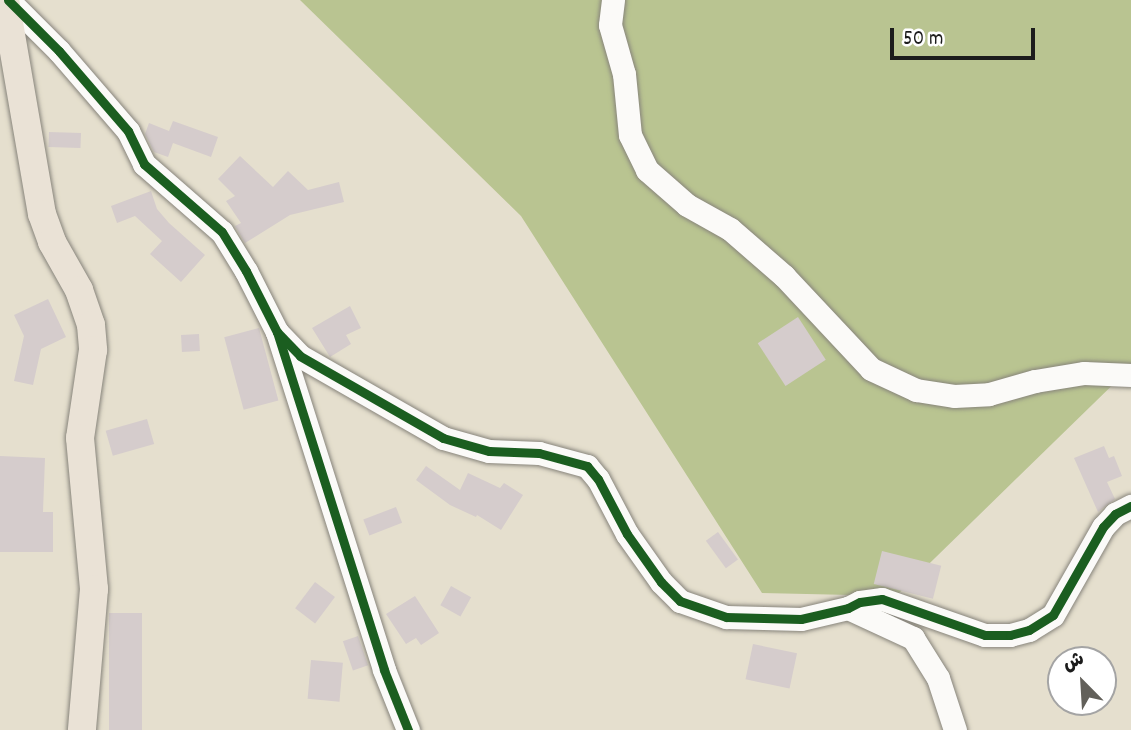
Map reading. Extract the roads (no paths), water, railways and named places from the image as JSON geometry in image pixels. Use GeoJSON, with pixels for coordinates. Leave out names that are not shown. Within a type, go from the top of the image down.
{"type":"FeatureCollection","features":[{"type":"Feature","properties":{"kind":"main road"},"geometry":{"type":"LineString","coordinates":[[7,0],[42,214],[52,243],[79,290],[91,325],[93,350],[80,438],[94,589],[82,730]]}},
{"type":"Feature","properties":{"kind":"street"},"geometry":{"type":"LineString","coordinates":[[7,0],[59,51],[128,131],[144,164],[222,232],[277,332],[384,670],[408,730]]}},
{"type":"Feature","properties":{"kind":"street"},"geometry":{"type":"LineString","coordinates":[[613,0],[610,25],[624,74],[630,135],[647,170],[687,205],[730,229],[784,276],[871,369],[916,390],[954,396],[989,394],[1035,381],[1084,373],[1131,375]]}},
{"type":"Feature","properties":{"kind":"street"},"geometry":{"type":"LineString","coordinates":[[277,332],[300,356],[443,438],[489,451],[539,453],[587,466],[608,495],[627,534],[661,582],[680,601],[691,607],[726,617],[801,619],[848,608],[860,602],[882,599],[985,635],[1010,635],[1029,630],[1053,615],[1103,527],[1115,514],[1131,506]]}},
{"type":"Feature","properties":{"kind":"street"},"geometry":{"type":"LineString","coordinates":[[848,608],[913,638],[938,678],[955,730]]}}]}
